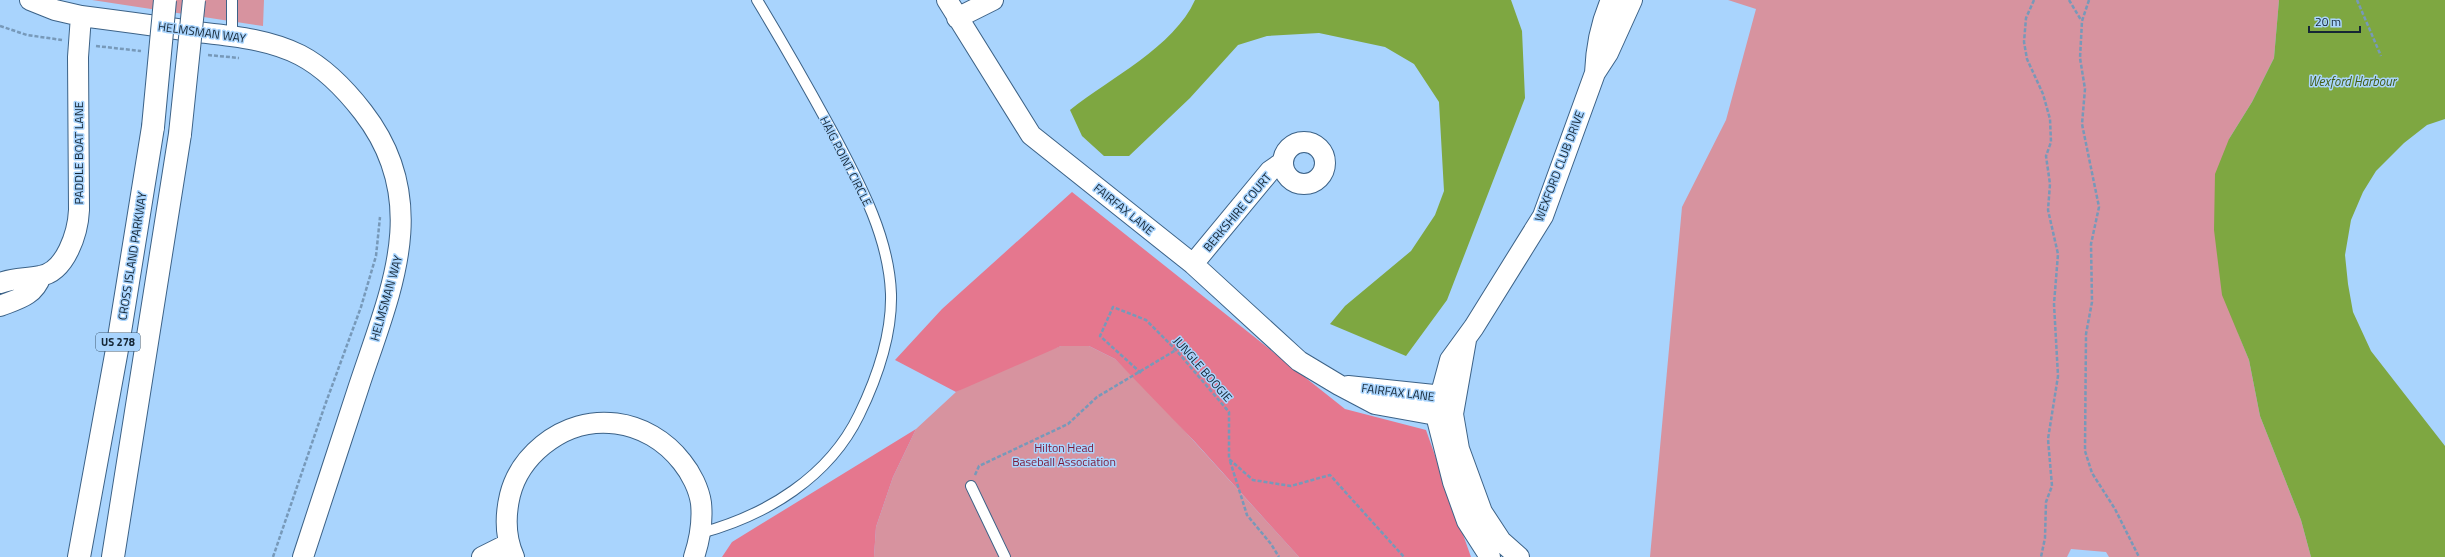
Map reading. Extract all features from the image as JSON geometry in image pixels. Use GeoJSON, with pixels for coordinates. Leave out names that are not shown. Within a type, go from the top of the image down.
{"type":"FeatureCollection","features":[{"type":"Feature","properties":{"kind":"highway","name":"CROSS ISLAND PARKWAY"},"geometry":{"type":"LineString","coordinates":[[79,557],[118,344],[153,127],[165,0]]}},
{"type":"Feature","properties":{"kind":"highway","name":"US 278"},"geometry":{"type":"LineString","coordinates":[[113,557],[180,134],[194,0]]}},
{"type":"Feature","properties":{"kind":"street","name":"HELMSMAN WAY"},"geometry":{"type":"LineString","coordinates":[[30,0],[55,10],[81,16],[261,41],[299,55],[321,68],[344,89],[371,122],[381,139],[398,184],[401,202],[398,261],[303,557]]}},
{"type":"Feature","properties":{"kind":"street","name":"FAIRFAX LANE"},"geometry":{"type":"LineString","coordinates":[[947,0],[1031,135],[1193,264],[1299,361],[1339,386],[1425,393],[1447,406]]}},
{"type":"Feature","properties":{"kind":"street"},"geometry":{"type":"LineString","coordinates":[[957,18],[993,0]]}},
{"type":"Feature","properties":{"kind":"street","name":"WEXFORD CLUB DRIVE"},"geometry":{"type":"LineString","coordinates":[[1595,73],[1596,44],[1603,18],[1611,0]]}},
{"type":"Feature","properties":{"kind":"street","name":"WEXFORD CLUB DRIVE"},"geometry":{"type":"LineString","coordinates":[[1490,557],[1467,521],[1453,482],[1447,406],[1467,338],[1543,216],[1595,73],[1608,53],[1632,0]]}},
{"type":"Feature","properties":{"kind":"street","name":"PADDLE BOAT LANE"},"geometry":{"type":"LineString","coordinates":[[0,306],[28,295],[34,290],[41,276],[61,261],[70,249],[76,234],[79,210],[79,43],[81,16]]}},
{"type":"Feature","properties":{"kind":"street","name":"BERKSHIRE COURT"},"geometry":{"type":"LineString","coordinates":[[1193,264],[1270,171],[1283,162]]}},
{"type":"Feature","properties":{"kind":"street"},"geometry":{"type":"LineString","coordinates":[[0,283],[25,276],[41,276]]}},
{"type":"Feature","properties":{"kind":"street","name":"WEXFORD CLUB DRIVE"},"geometry":{"type":"LineString","coordinates":[[1447,406],[1459,449],[1482,512],[1500,541],[1519,557]]}},
{"type":"Feature","properties":{"kind":"street"},"geometry":{"type":"LineString","coordinates":[[482,557],[511,551],[506,513],[513,482],[530,456],[554,436],[583,424],[614,422],[645,430],[671,448],[690,472],[701,502],[701,533],[694,557]]}},
{"type":"Feature","properties":{"kind":"lane"},"geometry":{"type":"LineString","coordinates":[[232,0],[232,36]]}},
{"type":"Feature","properties":{"kind":"lane","name":"HAIG POINT CIRCLE"},"geometry":{"type":"LineString","coordinates":[[701,533],[733,524],[764,508],[807,481],[830,460],[849,436],[868,396],[887,337],[891,295],[883,247],[873,214],[854,171],[806,82],[757,0]]}},
{"type":"Feature","properties":{"kind":"lane"},"geometry":{"type":"LineString","coordinates":[[971,486],[1005,557]]}},
{"type":"Feature","properties":{"kind":"path"},"geometry":{"type":"LineString","coordinates":[[2034,0],[2026,18],[2024,42],[2027,59],[2043,94],[2050,119],[2051,142],[2046,156],[2050,184],[2048,210],[2058,254],[2054,304],[2058,376],[2048,439],[2052,486],[2046,502],[2045,538],[2041,557]]}},
{"type":"Feature","properties":{"kind":"path"},"geometry":{"type":"LineString","coordinates":[[2069,0],[2082,21]]}},
{"type":"Feature","properties":{"kind":"path"},"geometry":{"type":"LineString","coordinates":[[2089,0],[2082,21],[2080,58],[2086,89],[2082,124],[2099,207],[2091,244],[2092,302],[2086,334],[2086,452],[2092,473],[2115,509],[2139,557]]}},
{"type":"Feature","properties":{"kind":"path"},"geometry":{"type":"LineString","coordinates":[[2357,0],[2381,56]]}},
{"type":"Feature","properties":{"kind":"path"},"geometry":{"type":"LineString","coordinates":[[0,26],[27,35],[146,51]]}},
{"type":"Feature","properties":{"kind":"path"},"geometry":{"type":"LineString","coordinates":[[201,55],[241,58]]}},
{"type":"Feature","properties":{"kind":"path"},"geometry":{"type":"LineString","coordinates":[[273,557],[325,405],[361,308],[376,256],[381,209]]}},
{"type":"Feature","properties":{"kind":"path","name":"JUNGLE BOOGIE"},"geometry":{"type":"LineString","coordinates":[[1141,372],[1100,336],[1113,307],[1146,320],[1176,350],[1229,412],[1229,459],[1247,515],[1271,544],[1279,557]]}},
{"type":"Feature","properties":{"kind":"path"},"geometry":{"type":"LineString","coordinates":[[971,486],[979,466],[1068,424],[1097,397],[1176,350]]}},
{"type":"Feature","properties":{"kind":"path"},"geometry":{"type":"LineString","coordinates":[[1229,459],[1253,480],[1291,486],[1330,475],[1404,557]]}},
{"type":"Feature","properties":{"kind":"green space"},"geometry":{"type":"Polygon","coordinates":[[[92,0],[264,0],[263,26],[92,0]]]}},
{"type":"Feature","properties":{"kind":"green space"},"geometry":{"type":"Polygon","coordinates":[[[1728,0],[2279,0],[2274,58],[2252,102],[2229,139],[2238,333],[2249,360],[2260,416],[2301,520],[2311,557],[2109,557],[2106,552],[2071,549],[2067,557],[1650,557],[1682,207],[1726,120],[1756,9],[1728,0]]]}},
{"type":"Feature","properties":{"kind":"green space","name":"Hilton Head Baseball Association"},"geometry":{"type":"Polygon","coordinates":[[[1061,346],[1089,346],[1115,359],[1152,395],[1299,557],[874,557],[876,527],[893,477],[916,429],[956,392],[1004,366],[1061,346]]]}},
{"type":"Feature","properties":{"kind":"shaded area"},"geometry":{"type":"Polygon","coordinates":[[[1072,192],[1345,409],[1426,430],[1471,557],[1299,557],[1195,442],[1115,359],[1089,346],[1061,346],[956,392],[895,360],[942,309],[1072,192]]]}},
{"type":"Feature","properties":{"kind":"shaded area"},"geometry":{"type":"Polygon","coordinates":[[[916,429],[893,477],[876,527],[874,557],[722,557],[732,542],[916,429]]]}},
{"type":"Feature","properties":{"kind":"water"},"geometry":{"type":"Polygon","coordinates":[[[1195,0],[1511,0],[1522,31],[1525,98],[1447,300],[1406,356],[1330,324],[1345,306],[1411,251],[1435,215],[1444,191],[1439,102],[1414,64],[1385,47],[1319,33],[1267,36],[1238,45],[1190,98],[1129,156],[1104,156],[1082,136],[1070,110],[1140,61],[1157,47],[1172,33],[1185,17],[1195,0]]]}},
{"type":"Feature","properties":{"kind":"water","name":"Wexford Harbour"},"geometry":{"type":"Polygon","coordinates":[[[2279,0],[2445,0],[2445,119],[2427,125],[2404,143],[2376,171],[2363,192],[2351,220],[2345,255],[2353,312],[2371,351],[2445,446],[2445,557],[2311,557],[2301,520],[2260,416],[2249,360],[2222,295],[2214,230],[2215,174],[2229,139],[2252,102],[2274,58],[2279,0]]]}}]}
